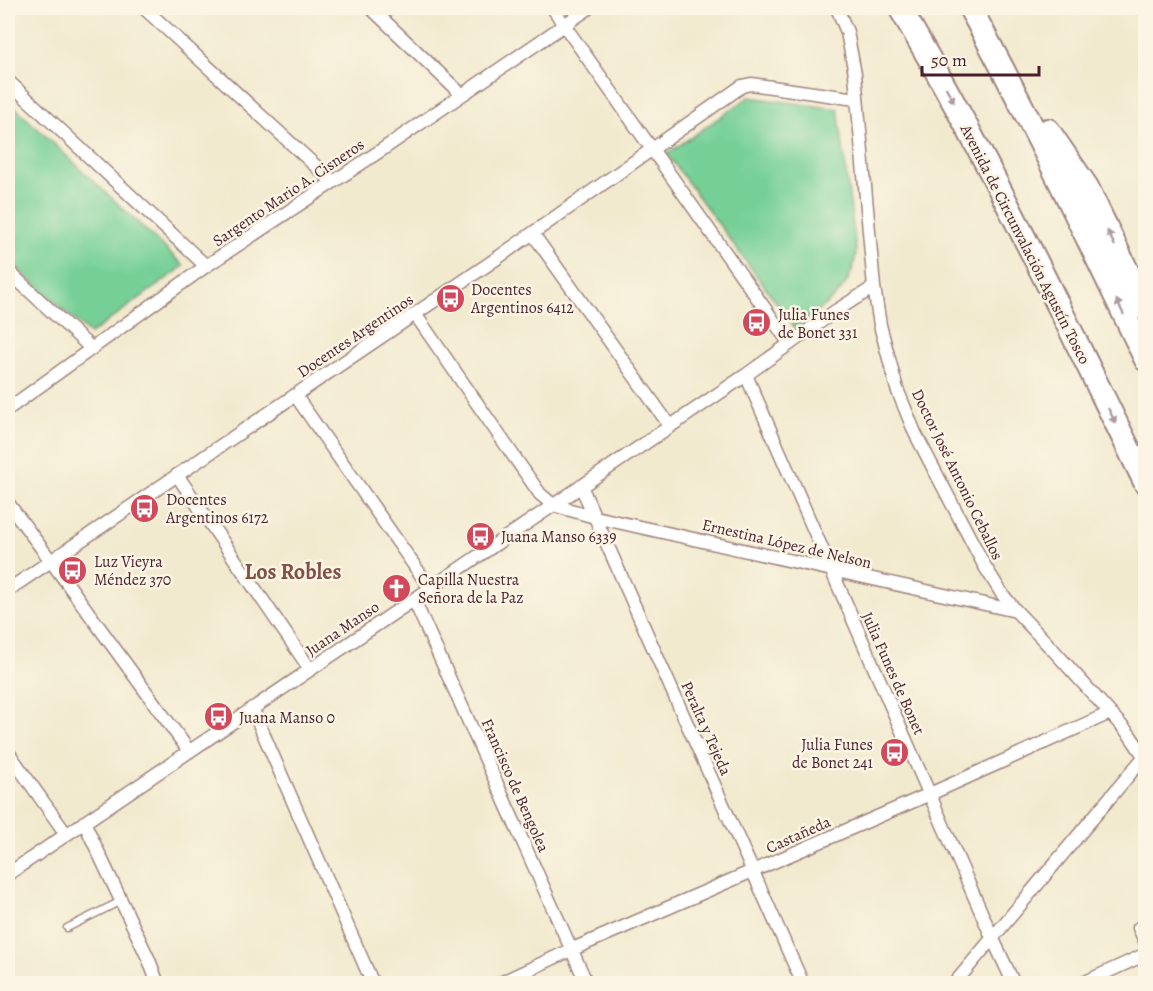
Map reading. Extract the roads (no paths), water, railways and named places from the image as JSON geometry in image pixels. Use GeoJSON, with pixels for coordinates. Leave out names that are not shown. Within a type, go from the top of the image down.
{"type":"FeatureCollection","features":[{"type":"Feature","properties":{"kind":"highway","name":"Avenida de Circunvalación Agustín Tosco"},"geometry":{"type":"LineString","coordinates":[[900,8],[980,151],[1146,484]]}},
{"type":"Feature","properties":{"kind":"highway"},"geometry":{"type":"LineString","coordinates":[[970,8],[1069,198],[1146,360]]}},
{"type":"Feature","properties":{"kind":"highway"},"geometry":{"type":"LineString","coordinates":[[991,47],[1087,187],[1146,310]]}},
{"type":"Feature","properties":{"kind":"street"},"geometry":{"type":"LineString","coordinates":[[144,8],[333,182]]}},
{"type":"Feature","properties":{"kind":"street"},"geometry":{"type":"LineString","coordinates":[[371,8],[462,94]]}},
{"type":"Feature","properties":{"kind":"street"},"geometry":{"type":"LineString","coordinates":[[553,8],[790,344]]}},
{"type":"Feature","properties":{"kind":"street","name":"Sargento Mario A. Cisneros"},"geometry":{"type":"LineString","coordinates":[[8,409],[206,266],[589,8]]}},
{"type":"Feature","properties":{"kind":"street","name":"Doctor José Antonio Ceballos"},"geometry":{"type":"LineString","coordinates":[[837,8],[847,32],[855,74],[874,287],[886,350],[905,411],[984,565],[1002,594],[1129,734],[1145,758]]}},
{"type":"Feature","properties":{"kind":"street"},"geometry":{"type":"LineString","coordinates":[[8,81],[206,266]]}},
{"type":"Feature","properties":{"kind":"street","name":"Docentes Argentinos"},"geometry":{"type":"LineString","coordinates":[[8,590],[533,234],[742,87],[752,84],[856,99]]}},
{"type":"Feature","properties":{"kind":"street"},"geometry":{"type":"LineString","coordinates":[[533,234],[670,426]]}},
{"type":"Feature","properties":{"kind":"street"},"geometry":{"type":"LineString","coordinates":[[8,271],[90,348]]}},
{"type":"Feature","properties":{"kind":"street","name":"Juana Manso"},"geometry":{"type":"LineString","coordinates":[[8,874],[874,287]]}},
{"type":"Feature","properties":{"kind":"street"},"geometry":{"type":"LineString","coordinates":[[415,314],[540,494],[553,506]]}},
{"type":"Feature","properties":{"kind":"street","name":"Julia Funes de Bonet"},"geometry":{"type":"LineString","coordinates":[[746,375],[1014,984]]}},
{"type":"Feature","properties":{"kind":"street"},"geometry":{"type":"LineString","coordinates":[[295,395],[430,588]]}},
{"type":"Feature","properties":{"kind":"street"},"geometry":{"type":"LineString","coordinates":[[177,476],[310,669]]}},
{"type":"Feature","properties":{"kind":"street","name":"Peralta y Tejeda"},"geometry":{"type":"LineString","coordinates":[[581,486],[803,984]]}},
{"type":"Feature","properties":{"kind":"street"},"geometry":{"type":"LineString","coordinates":[[8,503],[189,751]]}},
{"type":"Feature","properties":{"kind":"street","name":"Ernestina López de Nelson"},"geometry":{"type":"LineString","coordinates":[[553,506],[1016,611]]}},
{"type":"Feature","properties":{"kind":"street","name":"Francisco de Bengolea"},"geometry":{"type":"LineString","coordinates":[[414,600],[587,984]]}},
{"type":"Feature","properties":{"kind":"street"},"geometry":{"type":"LineString","coordinates":[[252,708],[373,984]]}},
{"type":"Feature","properties":{"kind":"street","name":"Castañeda"},"geometry":{"type":"LineString","coordinates":[[498,984],[1110,713]]}},
{"type":"Feature","properties":{"kind":"street"},"geometry":{"type":"LineString","coordinates":[[8,752],[66,834]]}},
{"type":"Feature","properties":{"kind":"street"},"geometry":{"type":"LineString","coordinates":[[954,984],[1145,758]]}},
{"type":"Feature","properties":{"kind":"street"},"geometry":{"type":"LineString","coordinates":[[84,822],[158,984]]}},
{"type":"Feature","properties":{"kind":"street"},"geometry":{"type":"LineString","coordinates":[[1139,928],[1146,943]]}},
{"type":"Feature","properties":{"kind":"street"},"geometry":{"type":"LineString","coordinates":[[1081,984],[1146,954]]}},
{"type":"Feature","properties":{"kind":"lane"},"geometry":{"type":"LineString","coordinates":[[67,928],[121,901]]}},
{"type":"Feature","properties":{"kind":"place","name":"Docentes Argentinos 6412"},"geometry":{"type":"Point","coordinates":[450,298]}},
{"type":"Feature","properties":{"kind":"place","name":"Julia Funes de Bonet 331"},"geometry":{"type":"Point","coordinates":[757,323]}},
{"type":"Feature","properties":{"kind":"place","name":"Docentes Argentinos 6172"},"geometry":{"type":"Point","coordinates":[145,508]}},
{"type":"Feature","properties":{"kind":"place","name":"Juana Manso 6339"},"geometry":{"type":"Point","coordinates":[480,536]}},
{"type":"Feature","properties":{"kind":"place","name":"Luz Vieyra Méndez 370"},"geometry":{"type":"Point","coordinates":[73,570]}},
{"type":"Feature","properties":{"kind":"place","name":"Capilla Nuestra Señora de la Paz"},"geometry":{"type":"Point","coordinates":[397,588]}},
{"type":"Feature","properties":{"kind":"place","name":"Juana Manso 0"},"geometry":{"type":"Point","coordinates":[218,717]}},
{"type":"Feature","properties":{"kind":"place","name":"Julia Funes de Bonet 241"},"geometry":{"type":"Point","coordinates":[894,753]}},
{"type":"Feature","properties":{"kind":"district","name":"Los Robles"},"geometry":{"type":"Point","coordinates":[293,571]}}]}
